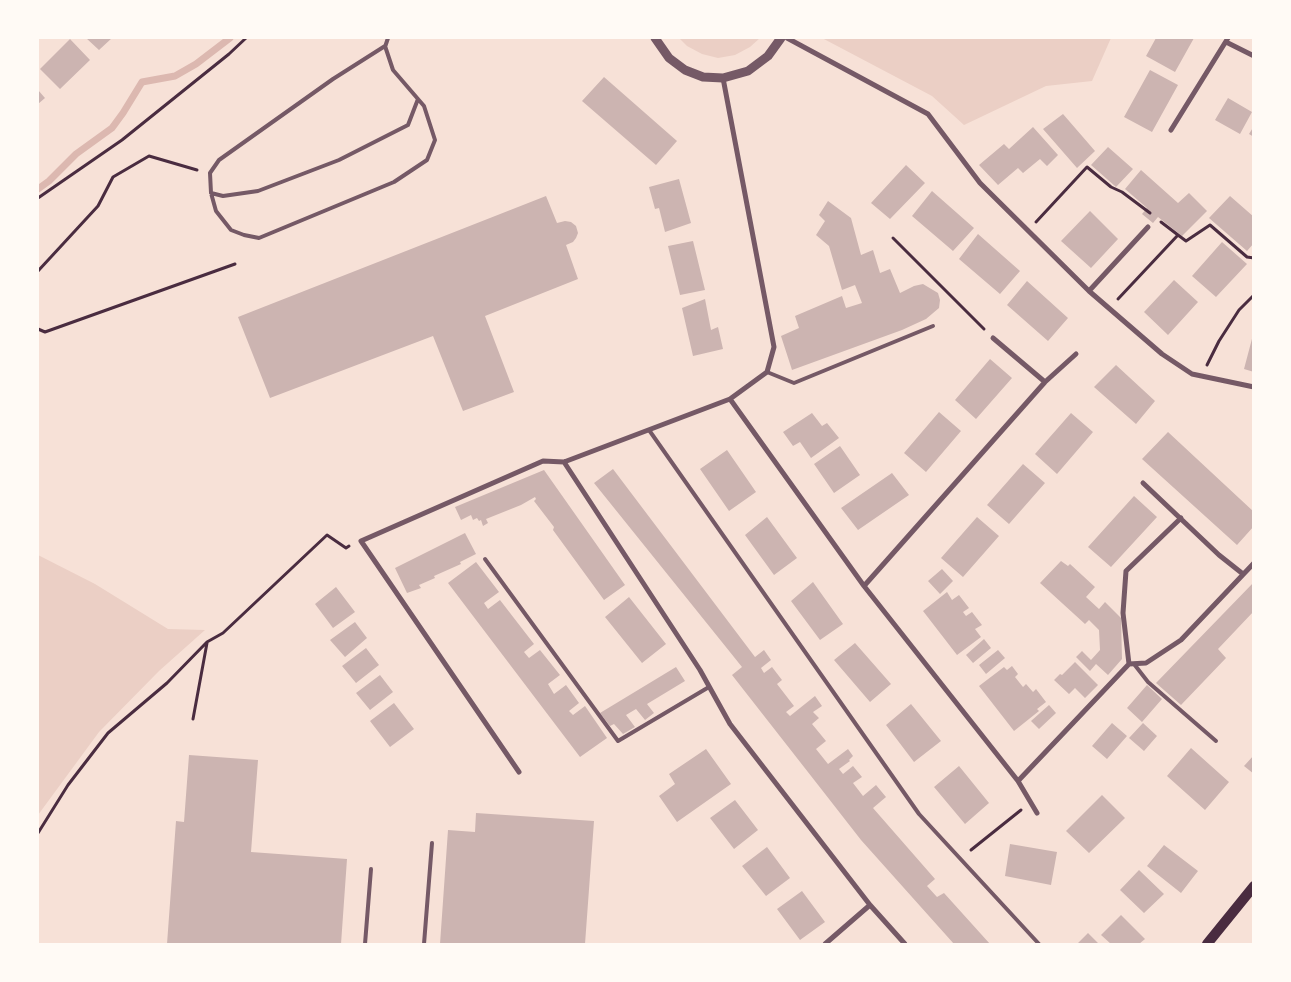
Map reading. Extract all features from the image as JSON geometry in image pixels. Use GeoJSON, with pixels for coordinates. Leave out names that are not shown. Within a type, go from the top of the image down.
{"type":"FeatureCollection","features":[{"type":"Feature","properties":{"kind":"main road"},"geometry":{"type":"LineString","coordinates":[[1207,944],[1254,886]]}},
{"type":"Feature","properties":{"kind":"street"},"geometry":{"type":"LineString","coordinates":[[655,38],[668,58],[685,70],[703,76],[723,78],[748,71],[768,56],[781,38]]}},
{"type":"Feature","properties":{"kind":"street"},"geometry":{"type":"LineString","coordinates":[[787,38],[928,114],[980,183],[1108,309],[1162,354],[1192,374],[1254,387]]}},
{"type":"Feature","properties":{"kind":"street"},"geometry":{"type":"LineString","coordinates":[[1171,130],[1227,40],[1254,56]]}},
{"type":"Feature","properties":{"kind":"street"},"geometry":{"type":"LineString","coordinates":[[519,772],[361,541],[543,461],[564,462],[730,399],[767,372],[774,347],[723,78]]}},
{"type":"Feature","properties":{"kind":"street"},"geometry":{"type":"LineString","coordinates":[[1089,291],[1148,227]]}},
{"type":"Feature","properties":{"kind":"street"},"geometry":{"type":"LineString","coordinates":[[993,338],[1045,382]]}},
{"type":"Feature","properties":{"kind":"street"},"geometry":{"type":"LineString","coordinates":[[864,586],[1045,382],[1076,354]]}},
{"type":"Feature","properties":{"kind":"street"},"geometry":{"type":"LineString","coordinates":[[730,399],[864,586],[1018,781],[1037,813]]}},
{"type":"Feature","properties":{"kind":"street"},"geometry":{"type":"LineString","coordinates":[[564,462],[700,670],[730,724],[870,905],[905,944]]}},
{"type":"Feature","properties":{"kind":"street"},"geometry":{"type":"LineString","coordinates":[[1143,483],[1219,555],[1243,574]]}},
{"type":"Feature","properties":{"kind":"street"},"geometry":{"type":"LineString","coordinates":[[1131,664],[1123,613],[1126,571],[1181,518]]}},
{"type":"Feature","properties":{"kind":"street"},"geometry":{"type":"LineString","coordinates":[[1018,781],[1131,664],[1146,663],[1181,640],[1254,563]]}},
{"type":"Feature","properties":{"kind":"street"},"geometry":{"type":"LineString","coordinates":[[825,944],[870,905]]}},
{"type":"Feature","properties":{"kind":"lane"},"geometry":{"type":"LineString","coordinates":[[384,48],[393,70],[424,106],[435,140],[427,160],[394,182],[259,238],[231,230],[216,211],[211,193],[210,173],[218,160],[258,131],[384,48],[388,38]]}},
{"type":"Feature","properties":{"kind":"lane"},"geometry":{"type":"LineString","coordinates":[[211,193],[224,196],[258,191],[339,160],[408,125],[418,99]]}},
{"type":"Feature","properties":{"kind":"lane"},"geometry":{"type":"LineString","coordinates":[[767,372],[794,383],[933,326]]}},
{"type":"Feature","properties":{"kind":"lane"},"geometry":{"type":"LineString","coordinates":[[649,430],[919,814],[1039,944]]}},
{"type":"Feature","properties":{"kind":"lane"},"geometry":{"type":"LineString","coordinates":[[484,559],[618,741],[709,687]]}},
{"type":"Feature","properties":{"kind":"lane"},"geometry":{"type":"LineString","coordinates":[[1131,664],[1148,682],[1216,741]]}},
{"type":"Feature","properties":{"kind":"lane"},"geometry":{"type":"LineString","coordinates":[[424,944],[432,843]]}},
{"type":"Feature","properties":{"kind":"lane"},"geometry":{"type":"LineString","coordinates":[[365,944],[371,869]]}},
{"type":"Feature","properties":{"kind":"path"},"geometry":{"type":"LineString","coordinates":[[38,198],[122,140],[229,54],[246,38]]}},
{"type":"Feature","properties":{"kind":"path"},"geometry":{"type":"LineString","coordinates":[[38,271],[98,206],[114,177],[149,156],[210,173]]}},
{"type":"Feature","properties":{"kind":"path"},"geometry":{"type":"LineString","coordinates":[[1028,230],[1087,166],[1111,186],[1151,214]]}},
{"type":"Feature","properties":{"kind":"path"},"geometry":{"type":"LineString","coordinates":[[1158,219],[1186,241],[1210,225],[1247,256],[1254,258]]}},
{"type":"Feature","properties":{"kind":"path"},"geometry":{"type":"LineString","coordinates":[[1108,309],[1178,235]]}},
{"type":"Feature","properties":{"kind":"path"},"geometry":{"type":"LineString","coordinates":[[893,238],[993,338]]}},
{"type":"Feature","properties":{"kind":"path"},"geometry":{"type":"LineString","coordinates":[[38,329],[45,332],[235,264]]}},
{"type":"Feature","properties":{"kind":"path"},"geometry":{"type":"LineString","coordinates":[[1201,376],[1219,341],[1239,310],[1254,295]]}},
{"type":"Feature","properties":{"kind":"path"},"geometry":{"type":"LineString","coordinates":[[38,833],[68,785],[108,733],[167,683],[207,642],[223,633],[327,535],[346,548],[361,541]]}},
{"type":"Feature","properties":{"kind":"path"},"geometry":{"type":"LineString","coordinates":[[193,719],[207,642]]}},
{"type":"Feature","properties":{"kind":"path"},"geometry":{"type":"LineString","coordinates":[[960,858],[1031,802]]}},
{"type":"Feature","properties":{"kind":"shaded area"},"geometry":{"type":"Polygon","coordinates":[[[679,38],[760,38],[750,47],[735,55],[718,58],[702,54],[687,46],[679,38]]]}},
{"type":"Feature","properties":{"kind":"shaded area"},"geometry":{"type":"Polygon","coordinates":[[[822,38],[1111,38],[1092,81],[1046,86],[964,125],[932,96],[822,38]]]}},
{"type":"Feature","properties":{"kind":"shaded area"},"geometry":{"type":"Polygon","coordinates":[[[38,555],[95,584],[168,629],[205,630],[159,671],[99,732],[38,815],[38,555]]]}},
{"type":"Feature","properties":{"kind":"building"},"geometry":{"type":"Polygon","coordinates":[[[86,38],[112,38],[99,50],[86,38]]]}},
{"type":"Feature","properties":{"kind":"building"},"geometry":{"type":"Polygon","coordinates":[[[1156,38],[1194,38],[1175,72],[1146,56],[1156,38]]]}},
{"type":"Feature","properties":{"kind":"building"},"geometry":{"type":"Polygon","coordinates":[[[70,39],[90,60],[60,89],[40,69],[70,39]]]}},
{"type":"Feature","properties":{"kind":"building"},"geometry":{"type":"Polygon","coordinates":[[[1150,70],[1178,85],[1152,132],[1124,117],[1150,70]]]}},
{"type":"Feature","properties":{"kind":"building"},"geometry":{"type":"Polygon","coordinates":[[[604,77],[677,141],[656,165],[582,101],[604,77]]]}},
{"type":"Feature","properties":{"kind":"building"},"geometry":{"type":"Polygon","coordinates":[[[38,90],[45,98],[38,104],[38,90]]]}},
{"type":"Feature","properties":{"kind":"building"},"geometry":{"type":"Polygon","coordinates":[[[1228,98],[1252,112],[1240,134],[1215,120],[1228,98]]]}},
{"type":"Feature","properties":{"kind":"building"},"geometry":{"type":"Polygon","coordinates":[[[1063,114],[1095,151],[1077,168],[1043,129],[1063,114]]]}},
{"type":"Feature","properties":{"kind":"building"},"geometry":{"type":"Polygon","coordinates":[[[1254,126],[1254,137],[1249,134],[1254,126]]]}},
{"type":"Feature","properties":{"kind":"building"},"geometry":{"type":"Polygon","coordinates":[[[1033,127],[1058,155],[1047,166],[1040,159],[1023,173],[1018,168],[998,185],[979,165],[1004,144],[1009,149],[1033,127]]]}},
{"type":"Feature","properties":{"kind":"building"},"geometry":{"type":"Polygon","coordinates":[[[1108,147],[1133,169],[1116,187],[1091,165],[1108,147]]]}},
{"type":"Feature","properties":{"kind":"building"},"geometry":{"type":"Polygon","coordinates":[[[906,165],[925,183],[890,219],[871,203],[906,165]]]}},
{"type":"Feature","properties":{"kind":"building"},"geometry":{"type":"Polygon","coordinates":[[[1141,170],[1178,203],[1189,193],[1207,211],[1182,236],[1158,217],[1153,223],[1142,214],[1147,208],[1125,189],[1141,170]]]}},
{"type":"Feature","properties":{"kind":"building"},"geometry":{"type":"Polygon","coordinates":[[[679,179],[691,223],[665,232],[659,208],[655,209],[649,187],[679,179]]]}},
{"type":"Feature","properties":{"kind":"building"},"geometry":{"type":"Polygon","coordinates":[[[932,191],[974,228],[953,251],[912,216],[932,191]]]}},
{"type":"Feature","properties":{"kind":"building"},"geometry":{"type":"Polygon","coordinates":[[[546,196],[557,223],[565,221],[571,222],[576,226],[578,233],[576,238],[573,242],[566,245],[578,279],[485,316],[514,392],[463,411],[433,336],[270,398],[238,317],[546,196]]]}},
{"type":"Feature","properties":{"kind":"building"},"geometry":{"type":"Polygon","coordinates":[[[1230,196],[1254,217],[1254,243],[1247,251],[1209,218],[1230,196]]]}},
{"type":"Feature","properties":{"kind":"building"},"geometry":{"type":"Polygon","coordinates":[[[828,201],[851,218],[861,255],[873,250],[880,273],[890,269],[900,293],[923,284],[938,293],[940,300],[939,308],[926,319],[902,330],[792,370],[781,336],[799,328],[795,316],[842,296],[846,308],[862,303],[855,285],[842,290],[829,246],[816,235],[825,221],[819,215],[828,201]]]}},
{"type":"Feature","properties":{"kind":"building"},"geometry":{"type":"Polygon","coordinates":[[[1090,211],[1118,239],[1091,268],[1061,241],[1090,211]]]}},
{"type":"Feature","properties":{"kind":"building"},"geometry":{"type":"Polygon","coordinates":[[[978,234],[1020,271],[1000,294],[959,259],[978,234]]]}},
{"type":"Feature","properties":{"kind":"building"},"geometry":{"type":"Polygon","coordinates":[[[693,241],[705,290],[680,295],[668,246],[693,241]]]}},
{"type":"Feature","properties":{"kind":"building"},"geometry":{"type":"Polygon","coordinates":[[[1222,242],[1247,264],[1216,297],[1192,276],[1222,242]]]}},
{"type":"Feature","properties":{"kind":"building"},"geometry":{"type":"Polygon","coordinates":[[[1174,280],[1198,302],[1168,335],[1144,312],[1174,280]]]}},
{"type":"Feature","properties":{"kind":"building"},"geometry":{"type":"Polygon","coordinates":[[[1027,281],[1068,318],[1048,341],[1007,305],[1027,281]]]}},
{"type":"Feature","properties":{"kind":"building"},"geometry":{"type":"Polygon","coordinates":[[[705,299],[711,330],[718,327],[723,349],[693,356],[682,308],[705,299]]]}},
{"type":"Feature","properties":{"kind":"building"},"geometry":{"type":"Polygon","coordinates":[[[1254,335],[1254,372],[1244,369],[1254,335]]]}},
{"type":"Feature","properties":{"kind":"building"},"geometry":{"type":"Polygon","coordinates":[[[990,359],[1012,378],[976,419],[955,400],[990,359]]]}},
{"type":"Feature","properties":{"kind":"building"},"geometry":{"type":"Polygon","coordinates":[[[1116,365],[1155,401],[1136,424],[1094,387],[1116,365]]]}},
{"type":"Feature","properties":{"kind":"building"},"geometry":{"type":"Polygon","coordinates":[[[939,412],[961,431],[926,472],[904,453],[939,412]]]}},
{"type":"Feature","properties":{"kind":"building"},"geometry":{"type":"Polygon","coordinates":[[[812,413],[822,426],[827,423],[839,438],[811,458],[800,442],[793,446],[783,432],[812,413]]]}},
{"type":"Feature","properties":{"kind":"building"},"geometry":{"type":"Polygon","coordinates":[[[1071,413],[1093,432],[1057,474],[1035,454],[1071,413]]]}},
{"type":"Feature","properties":{"kind":"building"},"geometry":{"type":"Polygon","coordinates":[[[1168,432],[1254,512],[1254,526],[1237,545],[1142,459],[1168,432]]]}},
{"type":"Feature","properties":{"kind":"building"},"geometry":{"type":"Polygon","coordinates":[[[840,446],[860,475],[834,493],[814,464],[840,446]]]}},
{"type":"Feature","properties":{"kind":"building"},"geometry":{"type":"Polygon","coordinates":[[[727,450],[756,492],[729,511],[700,469],[727,450]]]}},
{"type":"Feature","properties":{"kind":"building"},"geometry":{"type":"Polygon","coordinates":[[[1023,464],[1045,483],[1009,524],[987,505],[1023,464]]]}},
{"type":"Feature","properties":{"kind":"building"},"geometry":{"type":"Polygon","coordinates":[[[613,469],[755,657],[764,650],[771,660],[761,668],[764,673],[772,667],[782,680],[777,684],[794,706],[786,712],[790,716],[815,696],[822,706],[813,712],[819,718],[812,724],[826,741],[816,749],[828,764],[848,749],[853,756],[850,761],[839,769],[843,774],[853,766],[862,777],[853,783],[863,796],[876,785],[886,797],[873,808],[935,879],[927,886],[937,897],[944,893],[990,944],[954,944],[861,840],[732,675],[742,667],[594,483],[613,469]]]}},
{"type":"Feature","properties":{"kind":"building"},"geometry":{"type":"Polygon","coordinates":[[[544,470],[625,585],[604,600],[553,530],[554,527],[534,501],[535,497],[521,505],[486,519],[488,523],[483,526],[481,520],[479,521],[477,518],[473,520],[471,515],[461,520],[455,507],[544,470]]]}},
{"type":"Feature","properties":{"kind":"building"},"geometry":{"type":"Polygon","coordinates":[[[892,473],[909,495],[858,530],[841,508],[892,473]]]}},
{"type":"Feature","properties":{"kind":"building"},"geometry":{"type":"Polygon","coordinates":[[[1134,496],[1157,517],[1111,567],[1088,547],[1134,496]]]}},
{"type":"Feature","properties":{"kind":"building"},"geometry":{"type":"Polygon","coordinates":[[[767,517],[797,558],[774,575],[745,535],[767,517]]]}},
{"type":"Feature","properties":{"kind":"building"},"geometry":{"type":"Polygon","coordinates":[[[977,517],[999,536],[963,577],[941,558],[977,517]]]}},
{"type":"Feature","properties":{"kind":"building"},"geometry":{"type":"Polygon","coordinates":[[[465,533],[476,554],[460,562],[461,564],[419,585],[421,588],[407,593],[395,568],[465,533]]]}},
{"type":"Feature","properties":{"kind":"building"},"geometry":{"type":"Polygon","coordinates":[[[1061,561],[1068,566],[1070,564],[1095,587],[1086,597],[1099,609],[1105,602],[1121,618],[1122,659],[1108,675],[1096,664],[1090,671],[1076,657],[1082,651],[1091,660],[1100,650],[1099,630],[1089,620],[1085,624],[1040,583],[1061,561]]]}},
{"type":"Feature","properties":{"kind":"building"},"geometry":{"type":"Polygon","coordinates":[[[476,562],[499,592],[484,603],[488,609],[500,600],[534,644],[524,652],[529,658],[540,650],[560,675],[548,684],[554,694],[566,685],[579,703],[569,711],[573,715],[585,706],[607,738],[580,757],[448,583],[476,562]]]}},
{"type":"Feature","properties":{"kind":"building"},"geometry":{"type":"Polygon","coordinates":[[[942,569],[953,581],[940,594],[928,581],[942,569]]]}},
{"type":"Feature","properties":{"kind":"building"},"geometry":{"type":"Polygon","coordinates":[[[813,582],[843,624],[820,640],[791,601],[813,582]]]}},
{"type":"Feature","properties":{"kind":"building"},"geometry":{"type":"Polygon","coordinates":[[[1254,582],[1254,611],[1218,649],[1226,658],[1181,705],[1156,683],[1254,582]]]}},
{"type":"Feature","properties":{"kind":"building"},"geometry":{"type":"Polygon","coordinates":[[[336,587],[355,612],[333,628],[315,604],[336,587]]]}},
{"type":"Feature","properties":{"kind":"building"},"geometry":{"type":"Polygon","coordinates":[[[947,592],[952,600],[959,595],[969,608],[963,612],[966,616],[972,612],[982,625],[975,629],[981,637],[957,655],[923,611],[947,592]]]}},
{"type":"Feature","properties":{"kind":"building"},"geometry":{"type":"Polygon","coordinates":[[[629,597],[666,644],[642,663],[605,617],[629,597]]]}},
{"type":"Feature","properties":{"kind":"building"},"geometry":{"type":"Polygon","coordinates":[[[355,622],[367,638],[345,657],[330,640],[355,622]]]}},
{"type":"Feature","properties":{"kind":"building"},"geometry":{"type":"Polygon","coordinates":[[[984,639],[991,648],[973,663],[966,655],[984,639]]]}},
{"type":"Feature","properties":{"kind":"building"},"geometry":{"type":"Polygon","coordinates":[[[855,643],[891,684],[870,702],[834,660],[855,643]]]}},
{"type":"Feature","properties":{"kind":"building"},"geometry":{"type":"Polygon","coordinates":[[[366,648],[379,665],[356,683],[342,666],[366,648]]]}},
{"type":"Feature","properties":{"kind":"building"},"geometry":{"type":"Polygon","coordinates":[[[998,650],[1005,658],[986,674],[979,665],[998,650]]]}},
{"type":"Feature","properties":{"kind":"building"},"geometry":{"type":"Polygon","coordinates":[[[1075,662],[1098,685],[1085,698],[1075,688],[1069,694],[1054,680],[1075,662]]]}},
{"type":"Feature","properties":{"kind":"building"},"geometry":{"type":"Polygon","coordinates":[[[1012,666],[1018,674],[1015,677],[1023,687],[1026,684],[1033,692],[1036,689],[1046,702],[1037,709],[1039,711],[1014,731],[979,686],[1004,667],[1007,670],[1012,666]]]}},
{"type":"Feature","properties":{"kind":"building"},"geometry":{"type":"Polygon","coordinates":[[[676,667],[685,681],[647,704],[654,713],[645,720],[636,709],[626,715],[635,727],[623,734],[614,724],[610,726],[600,713],[676,667]]]}},
{"type":"Feature","properties":{"kind":"building"},"geometry":{"type":"Polygon","coordinates":[[[380,675],[393,692],[370,710],[356,693],[380,675]]]}},
{"type":"Feature","properties":{"kind":"building"},"geometry":{"type":"Polygon","coordinates":[[[1147,685],[1162,699],[1142,722],[1127,708],[1147,685]]]}},
{"type":"Feature","properties":{"kind":"building"},"geometry":{"type":"Polygon","coordinates":[[[394,703],[414,729],[390,747],[370,721],[394,703]]]}},
{"type":"Feature","properties":{"kind":"building"},"geometry":{"type":"Polygon","coordinates":[[[911,704],[941,741],[914,762],[886,725],[911,704]]]}},
{"type":"Feature","properties":{"kind":"building"},"geometry":{"type":"Polygon","coordinates":[[[1049,705],[1056,713],[1039,729],[1031,721],[1049,705]]]}},
{"type":"Feature","properties":{"kind":"building"},"geometry":{"type":"Polygon","coordinates":[[[1112,723],[1127,736],[1107,759],[1092,746],[1112,723]]]}},
{"type":"Feature","properties":{"kind":"building"},"geometry":{"type":"Polygon","coordinates":[[[1143,723],[1157,736],[1144,751],[1129,738],[1143,723]]]}},
{"type":"Feature","properties":{"kind":"building"},"geometry":{"type":"Polygon","coordinates":[[[1191,748],[1229,782],[1205,810],[1167,776],[1191,748]]]}},
{"type":"Feature","properties":{"kind":"building"},"geometry":{"type":"Polygon","coordinates":[[[706,749],[731,784],[677,822],[659,796],[675,784],[669,774],[706,749]]]}},
{"type":"Feature","properties":{"kind":"building"},"geometry":{"type":"Polygon","coordinates":[[[189,755],[258,760],[251,852],[347,859],[341,944],[167,944],[176,821],[184,822],[189,755]]]}},
{"type":"Feature","properties":{"kind":"building"},"geometry":{"type":"Polygon","coordinates":[[[1254,755],[1254,774],[1244,766],[1254,755]]]}},
{"type":"Feature","properties":{"kind":"building"},"geometry":{"type":"Polygon","coordinates":[[[959,766],[989,803],[965,824],[934,787],[959,766]]]}},
{"type":"Feature","properties":{"kind":"building"},"geometry":{"type":"Polygon","coordinates":[[[1102,795],[1125,818],[1089,853],[1066,831],[1102,795]]]}},
{"type":"Feature","properties":{"kind":"building"},"geometry":{"type":"Polygon","coordinates":[[[735,800],[758,830],[734,849],[710,818],[735,800]]]}},
{"type":"Feature","properties":{"kind":"building"},"geometry":{"type":"Polygon","coordinates":[[[476,813],[594,821],[585,944],[440,944],[448,830],[475,832],[476,813]]]}},
{"type":"Feature","properties":{"kind":"building"},"geometry":{"type":"Polygon","coordinates":[[[1010,844],[1057,852],[1051,885],[1005,876],[1010,844]]]}},
{"type":"Feature","properties":{"kind":"building"},"geometry":{"type":"Polygon","coordinates":[[[1164,845],[1198,871],[1181,893],[1147,866],[1164,845]]]}},
{"type":"Feature","properties":{"kind":"building"},"geometry":{"type":"Polygon","coordinates":[[[767,847],[790,878],[766,896],[742,866],[767,847]]]}},
{"type":"Feature","properties":{"kind":"building"},"geometry":{"type":"Polygon","coordinates":[[[1139,870],[1164,894],[1144,913],[1120,890],[1139,870]]]}},
{"type":"Feature","properties":{"kind":"building"},"geometry":{"type":"Polygon","coordinates":[[[802,891],[825,922],[800,940],[777,909],[802,891]]]}},
{"type":"Feature","properties":{"kind":"building"},"geometry":{"type":"Polygon","coordinates":[[[1121,915],[1145,939],[1139,944],[1111,944],[1101,935],[1121,915]]]}},
{"type":"Feature","properties":{"kind":"building"},"geometry":{"type":"Polygon","coordinates":[[[1088,933],[1099,944],[1077,944],[1088,933]]]}},
{"type":"Feature","properties":{"kind":"waterway"},"geometry":{"type":"LineString","coordinates":[[38,189],[49,181],[76,154],[112,128],[142,82],[175,76],[196,64],[230,38]]}}]}
